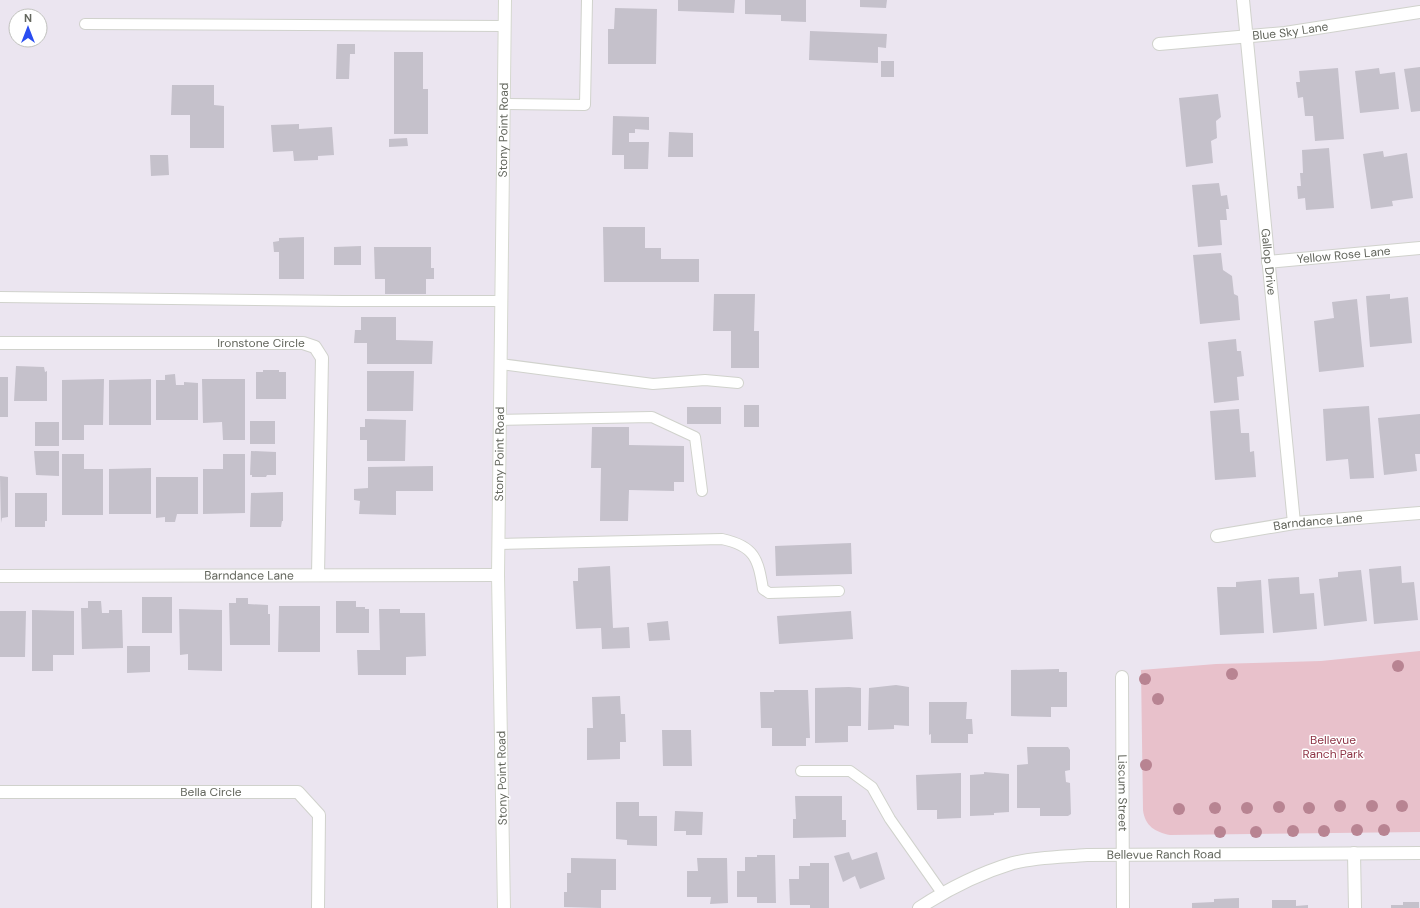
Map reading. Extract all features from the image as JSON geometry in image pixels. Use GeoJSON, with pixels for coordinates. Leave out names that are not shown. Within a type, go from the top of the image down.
{"type":"FeatureCollection","features":[{"type":"Feature","properties":{"kind":"street","name":"Stony Point Road"},"geometry":{"type":"LineString","coordinates":[[504,908],[498,544],[505,0]]}},
{"type":"Feature","properties":{"kind":"street","name":"Gallop Drive"},"geometry":{"type":"LineString","coordinates":[[1243,0],[1294,523]]}},
{"type":"Feature","properties":{"kind":"street","name":"Blue Sky Lane"},"geometry":{"type":"LineString","coordinates":[[1159,44],[1285,33],[1420,12]]}},
{"type":"Feature","properties":{"kind":"street","name":"Yellow Rose Lane"},"geometry":{"type":"LineString","coordinates":[[1268,262],[1420,248]]}},
{"type":"Feature","properties":{"kind":"street","name":"Ironstone Circle"},"geometry":{"type":"LineString","coordinates":[[0,343],[303,343],[315,347],[322,358],[318,575]]}},
{"type":"Feature","properties":{"kind":"street","name":"Barndance Lane"},"geometry":{"type":"LineString","coordinates":[[1217,536],[1294,523],[1420,513]]}},
{"type":"Feature","properties":{"kind":"street","name":"Barndance Lane"},"geometry":{"type":"LineString","coordinates":[[0,576],[498,575]]}},
{"type":"Feature","properties":{"kind":"street","name":"Liscum Street"},"geometry":{"type":"LineString","coordinates":[[1122,677],[1123,908]]}},
{"type":"Feature","properties":{"kind":"street","name":"Bella Circle"},"geometry":{"type":"LineString","coordinates":[[0,792],[298,792],[319,815],[318,908]]}},
{"type":"Feature","properties":{"kind":"street"},"geometry":{"type":"LineString","coordinates":[[1354,853],[1355,908]]}},
{"type":"Feature","properties":{"kind":"street","name":"Bellevue Ranch Road"},"geometry":{"type":"LineString","coordinates":[[919,908],[942,893],[977,876],[1015,863],[1049,858],[1122,855],[1420,853]]}},
{"type":"Feature","properties":{"kind":"lane"},"geometry":{"type":"LineString","coordinates":[[504,104],[585,105],[587,0]]}},
{"type":"Feature","properties":{"kind":"lane"},"geometry":{"type":"LineString","coordinates":[[85,24],[504,26]]}},
{"type":"Feature","properties":{"kind":"lane"},"geometry":{"type":"LineString","coordinates":[[0,297],[343,301],[501,300]]}},
{"type":"Feature","properties":{"kind":"lane"},"geometry":{"type":"LineString","coordinates":[[500,364],[654,384],[705,380],[738,383]]}},
{"type":"Feature","properties":{"kind":"lane"},"geometry":{"type":"LineString","coordinates":[[500,420],[652,417],[695,437],[702,491]]}},
{"type":"Feature","properties":{"kind":"lane"},"geometry":{"type":"LineString","coordinates":[[498,544],[722,539],[736,542],[748,548],[757,560],[763,589],[768,593],[839,591]]}},
{"type":"Feature","properties":{"kind":"lane"},"geometry":{"type":"LineString","coordinates":[[801,771],[850,771],[872,787],[890,819],[942,893]]}},
{"type":"Feature","properties":{"kind":"green space","name":"Bellevue Ranch Park"},"geometry":{"type":"Polygon","coordinates":[[[1420,651],[1420,832],[1170,835],[1155,830],[1148,824],[1143,810],[1141,670],[1216,664],[1321,661],[1420,651]]]}},
{"type":"Feature","properties":{"kind":"building"},"geometry":{"type":"Polygon","coordinates":[[[678,0],[735,0],[734,13],[678,11],[678,0]]]}},
{"type":"Feature","properties":{"kind":"building"},"geometry":{"type":"Polygon","coordinates":[[[745,0],[806,0],[806,22],[781,21],[781,15],[745,14],[745,0]]]}},
{"type":"Feature","properties":{"kind":"building"},"geometry":{"type":"Polygon","coordinates":[[[860,0],[887,0],[886,8],[860,7],[860,0]]]}},
{"type":"Feature","properties":{"kind":"building"},"geometry":{"type":"Polygon","coordinates":[[[615,8],[657,9],[656,64],[608,64],[608,29],[614,29],[615,8]]]}},
{"type":"Feature","properties":{"kind":"building"},"geometry":{"type":"Polygon","coordinates":[[[810,31],[887,34],[886,48],[878,47],[878,63],[809,60],[810,31]]]}},
{"type":"Feature","properties":{"kind":"building"},"geometry":{"type":"Polygon","coordinates":[[[337,44],[355,44],[355,54],[350,54],[349,79],[336,79],[337,44]]]}},
{"type":"Feature","properties":{"kind":"building"},"geometry":{"type":"Polygon","coordinates":[[[394,52],[423,52],[423,89],[428,89],[428,134],[394,134],[394,52]]]}},
{"type":"Feature","properties":{"kind":"building"},"geometry":{"type":"Polygon","coordinates":[[[881,61],[894,61],[894,77],[881,77],[881,61]]]}},
{"type":"Feature","properties":{"kind":"building"},"geometry":{"type":"Polygon","coordinates":[[[1420,67],[1420,111],[1411,112],[1404,69],[1420,67]]]}},
{"type":"Feature","properties":{"kind":"building"},"geometry":{"type":"Polygon","coordinates":[[[1338,68],[1344,139],[1315,141],[1313,116],[1305,116],[1303,97],[1298,98],[1296,82],[1300,82],[1299,71],[1338,68]]]}},
{"type":"Feature","properties":{"kind":"building"},"geometry":{"type":"Polygon","coordinates":[[[1379,68],[1380,74],[1395,72],[1399,109],[1360,113],[1355,71],[1379,68]]]}},
{"type":"Feature","properties":{"kind":"building"},"geometry":{"type":"Polygon","coordinates":[[[172,85],[214,85],[214,105],[224,106],[224,148],[190,148],[190,115],[171,115],[172,85]]]}},
{"type":"Feature","properties":{"kind":"building"},"geometry":{"type":"Polygon","coordinates":[[[1218,94],[1221,117],[1216,121],[1217,138],[1211,141],[1213,163],[1186,167],[1179,98],[1218,94]]]}},
{"type":"Feature","properties":{"kind":"building"},"geometry":{"type":"Polygon","coordinates":[[[613,116],[649,117],[649,130],[635,129],[635,133],[629,133],[629,142],[649,142],[648,169],[624,169],[624,155],[612,155],[613,116]]]}},
{"type":"Feature","properties":{"kind":"building"},"geometry":{"type":"Polygon","coordinates":[[[299,124],[299,129],[332,127],[334,155],[318,156],[318,160],[294,161],[293,151],[273,152],[271,125],[299,124]]]}},
{"type":"Feature","properties":{"kind":"building"},"geometry":{"type":"Polygon","coordinates":[[[669,132],[693,133],[693,157],[668,157],[669,132]]]}},
{"type":"Feature","properties":{"kind":"building"},"geometry":{"type":"Polygon","coordinates":[[[407,138],[408,146],[389,147],[389,139],[407,138]]]}},
{"type":"Feature","properties":{"kind":"building"},"geometry":{"type":"Polygon","coordinates":[[[1329,148],[1334,208],[1306,210],[1305,198],[1298,199],[1297,186],[1301,186],[1300,173],[1303,173],[1302,150],[1329,148]]]}},
{"type":"Feature","properties":{"kind":"building"},"geometry":{"type":"Polygon","coordinates":[[[1383,151],[1384,157],[1407,153],[1413,198],[1392,201],[1393,206],[1371,209],[1363,154],[1383,151]]]}},
{"type":"Feature","properties":{"kind":"building"},"geometry":{"type":"Polygon","coordinates":[[[150,155],[168,155],[169,175],[151,176],[150,155]]]}},
{"type":"Feature","properties":{"kind":"building"},"geometry":{"type":"Polygon","coordinates":[[[1219,183],[1221,196],[1227,195],[1229,209],[1226,209],[1227,220],[1220,220],[1222,245],[1198,247],[1192,185],[1219,183]]]}},
{"type":"Feature","properties":{"kind":"building"},"geometry":{"type":"Polygon","coordinates":[[[603,227],[645,227],[645,248],[661,248],[661,259],[699,259],[699,282],[604,282],[603,227]]]}},
{"type":"Feature","properties":{"kind":"building"},"geometry":{"type":"Polygon","coordinates":[[[304,237],[304,279],[279,279],[279,252],[274,252],[273,242],[279,241],[279,238],[304,237]]]}},
{"type":"Feature","properties":{"kind":"building"},"geometry":{"type":"Polygon","coordinates":[[[361,246],[361,265],[334,265],[334,247],[361,246]]]}},
{"type":"Feature","properties":{"kind":"building"},"geometry":{"type":"Polygon","coordinates":[[[374,247],[431,247],[431,268],[434,268],[434,279],[426,279],[426,294],[385,294],[385,279],[375,279],[374,247]]]}},
{"type":"Feature","properties":{"kind":"building"},"geometry":{"type":"Polygon","coordinates":[[[1221,253],[1223,270],[1232,276],[1234,294],[1238,296],[1240,320],[1200,324],[1193,255],[1221,253]]]}},
{"type":"Feature","properties":{"kind":"building"},"geometry":{"type":"Polygon","coordinates":[[[714,294],[755,294],[754,331],[759,331],[759,368],[731,368],[731,331],[713,331],[714,294]]]}},
{"type":"Feature","properties":{"kind":"building"},"geometry":{"type":"Polygon","coordinates":[[[1390,294],[1390,299],[1408,297],[1412,343],[1370,347],[1366,296],[1390,294]]]}},
{"type":"Feature","properties":{"kind":"building"},"geometry":{"type":"Polygon","coordinates":[[[1357,299],[1364,367],[1319,372],[1314,321],[1334,318],[1332,302],[1357,299]]]}},
{"type":"Feature","properties":{"kind":"building"},"geometry":{"type":"Polygon","coordinates":[[[361,317],[396,317],[396,340],[433,341],[432,364],[367,364],[367,343],[354,343],[355,330],[361,330],[361,317]]]}},
{"type":"Feature","properties":{"kind":"building"},"geometry":{"type":"Polygon","coordinates":[[[1236,339],[1237,351],[1241,351],[1244,376],[1237,377],[1239,400],[1214,403],[1208,342],[1236,339]]]}},
{"type":"Feature","properties":{"kind":"building"},"geometry":{"type":"Polygon","coordinates":[[[16,366],[44,367],[45,372],[47,371],[47,401],[14,401],[16,366]]]}},
{"type":"Feature","properties":{"kind":"building"},"geometry":{"type":"Polygon","coordinates":[[[263,370],[279,370],[279,372],[286,372],[286,399],[256,399],[256,372],[263,372],[263,370]]]}},
{"type":"Feature","properties":{"kind":"building"},"geometry":{"type":"Polygon","coordinates":[[[367,371],[414,371],[413,411],[367,411],[367,371]]]}},
{"type":"Feature","properties":{"kind":"building"},"geometry":{"type":"Polygon","coordinates":[[[175,374],[176,385],[184,385],[184,382],[198,383],[198,420],[156,420],[156,380],[165,380],[165,375],[175,374]]]}},
{"type":"Feature","properties":{"kind":"building"},"geometry":{"type":"Polygon","coordinates":[[[0,377],[8,377],[8,417],[0,417],[0,377]]]}},
{"type":"Feature","properties":{"kind":"building"},"geometry":{"type":"Polygon","coordinates":[[[104,379],[103,425],[84,425],[84,440],[62,440],[62,380],[104,379]]]}},
{"type":"Feature","properties":{"kind":"building"},"geometry":{"type":"Polygon","coordinates":[[[151,379],[151,425],[109,425],[109,380],[151,379]]]}},
{"type":"Feature","properties":{"kind":"building"},"geometry":{"type":"Polygon","coordinates":[[[202,379],[245,379],[245,440],[223,440],[222,422],[203,423],[202,379]]]}},
{"type":"Feature","properties":{"kind":"building"},"geometry":{"type":"Polygon","coordinates":[[[744,405],[759,405],[759,427],[744,427],[744,405]]]}},
{"type":"Feature","properties":{"kind":"building"},"geometry":{"type":"Polygon","coordinates":[[[1369,406],[1374,478],[1350,479],[1348,459],[1326,461],[1323,409],[1369,406]]]}},
{"type":"Feature","properties":{"kind":"building"},"geometry":{"type":"Polygon","coordinates":[[[687,407],[721,407],[721,424],[687,424],[687,407]]]}},
{"type":"Feature","properties":{"kind":"building"},"geometry":{"type":"Polygon","coordinates":[[[1239,409],[1241,433],[1249,433],[1250,452],[1254,451],[1256,477],[1215,480],[1210,411],[1239,409]]]}},
{"type":"Feature","properties":{"kind":"building"},"geometry":{"type":"Polygon","coordinates":[[[1420,414],[1420,454],[1415,454],[1417,471],[1384,475],[1378,418],[1420,414]]]}},
{"type":"Feature","properties":{"kind":"building"},"geometry":{"type":"Polygon","coordinates":[[[365,419],[406,420],[405,461],[367,461],[367,440],[360,440],[360,427],[365,427],[365,419]]]}},
{"type":"Feature","properties":{"kind":"building"},"geometry":{"type":"Polygon","coordinates":[[[250,421],[275,421],[275,444],[250,444],[250,421]]]}},
{"type":"Feature","properties":{"kind":"building"},"geometry":{"type":"Polygon","coordinates":[[[35,422],[59,422],[59,446],[35,446],[35,422]]]}},
{"type":"Feature","properties":{"kind":"building"},"geometry":{"type":"Polygon","coordinates":[[[592,427],[629,427],[629,445],[684,446],[684,482],[674,482],[674,491],[629,490],[628,521],[600,521],[601,468],[591,468],[592,427]]]}},
{"type":"Feature","properties":{"kind":"building"},"geometry":{"type":"Polygon","coordinates":[[[34,451],[59,451],[59,476],[36,475],[34,451]]]}},
{"type":"Feature","properties":{"kind":"building"},"geometry":{"type":"Polygon","coordinates":[[[251,451],[276,452],[276,475],[252,477],[252,475],[250,475],[251,451]]]}},
{"type":"Feature","properties":{"kind":"building"},"geometry":{"type":"Polygon","coordinates":[[[62,454],[84,454],[84,469],[103,469],[103,515],[62,515],[62,454]]]}},
{"type":"Feature","properties":{"kind":"building"},"geometry":{"type":"Polygon","coordinates":[[[223,454],[245,454],[245,513],[203,514],[203,469],[223,469],[223,454]]]}},
{"type":"Feature","properties":{"kind":"building"},"geometry":{"type":"Polygon","coordinates":[[[433,466],[433,491],[396,491],[396,515],[359,514],[360,501],[354,500],[354,489],[368,488],[368,467],[433,466]]]}},
{"type":"Feature","properties":{"kind":"building"},"geometry":{"type":"Polygon","coordinates":[[[151,468],[151,514],[109,514],[109,469],[151,468]]]}},
{"type":"Feature","properties":{"kind":"building"},"geometry":{"type":"Polygon","coordinates":[[[0,476],[8,477],[8,517],[2,518],[1,523],[0,476]]]}},
{"type":"Feature","properties":{"kind":"building"},"geometry":{"type":"Polygon","coordinates":[[[156,477],[198,477],[198,514],[177,514],[175,522],[165,522],[165,517],[156,518],[156,477]]]}},
{"type":"Feature","properties":{"kind":"building"},"geometry":{"type":"Polygon","coordinates":[[[283,492],[283,521],[281,527],[250,527],[251,493],[283,492]]]}},
{"type":"Feature","properties":{"kind":"building"},"geometry":{"type":"Polygon","coordinates":[[[15,493],[47,493],[47,521],[45,521],[45,527],[15,527],[15,493]]]}},
{"type":"Feature","properties":{"kind":"building"},"geometry":{"type":"Polygon","coordinates":[[[851,543],[852,574],[776,576],[775,546],[851,543]]]}},
{"type":"Feature","properties":{"kind":"building"},"geometry":{"type":"Polygon","coordinates":[[[610,566],[613,628],[629,627],[630,648],[602,649],[601,628],[576,629],[573,581],[578,581],[578,568],[610,566]]]}},
{"type":"Feature","properties":{"kind":"building"},"geometry":{"type":"Polygon","coordinates":[[[1401,566],[1402,583],[1414,582],[1418,620],[1374,624],[1369,569],[1401,566]]]}},
{"type":"Feature","properties":{"kind":"building"},"geometry":{"type":"Polygon","coordinates":[[[1361,570],[1367,621],[1324,626],[1319,579],[1338,577],[1338,572],[1361,570]]]}},
{"type":"Feature","properties":{"kind":"building"},"geometry":{"type":"Polygon","coordinates":[[[1299,577],[1300,594],[1314,593],[1317,629],[1273,633],[1268,579],[1299,577]]]}},
{"type":"Feature","properties":{"kind":"building"},"geometry":{"type":"Polygon","coordinates":[[[1261,580],[1264,633],[1220,635],[1217,587],[1236,587],[1236,582],[1261,580]]]}},
{"type":"Feature","properties":{"kind":"building"},"geometry":{"type":"Polygon","coordinates":[[[142,597],[172,597],[172,633],[142,633],[142,597]]]}},
{"type":"Feature","properties":{"kind":"building"},"geometry":{"type":"Polygon","coordinates":[[[236,598],[248,598],[248,604],[268,605],[268,614],[270,614],[270,645],[230,645],[229,603],[236,603],[236,598]]]}},
{"type":"Feature","properties":{"kind":"building"},"geometry":{"type":"Polygon","coordinates":[[[88,601],[101,601],[102,613],[109,613],[109,610],[122,610],[123,648],[82,649],[81,608],[88,608],[88,601]]]}},
{"type":"Feature","properties":{"kind":"building"},"geometry":{"type":"Polygon","coordinates":[[[336,601],[356,601],[356,607],[365,607],[365,609],[369,609],[369,633],[336,633],[336,601]]]}},
{"type":"Feature","properties":{"kind":"building"},"geometry":{"type":"Polygon","coordinates":[[[279,606],[320,606],[320,652],[278,652],[279,606]]]}},
{"type":"Feature","properties":{"kind":"building"},"geometry":{"type":"Polygon","coordinates":[[[179,609],[222,610],[222,671],[188,670],[188,654],[180,655],[179,609]]]}},
{"type":"Feature","properties":{"kind":"building"},"geometry":{"type":"Polygon","coordinates":[[[379,609],[400,609],[400,613],[425,613],[426,656],[406,657],[406,675],[358,675],[357,650],[380,650],[379,609]]]}},
{"type":"Feature","properties":{"kind":"building"},"geometry":{"type":"Polygon","coordinates":[[[32,610],[74,611],[74,655],[53,655],[53,671],[32,671],[32,610]]]}},
{"type":"Feature","properties":{"kind":"building"},"geometry":{"type":"Polygon","coordinates":[[[0,611],[26,611],[25,657],[0,657],[0,611]]]}},
{"type":"Feature","properties":{"kind":"building"},"geometry":{"type":"Polygon","coordinates":[[[851,611],[853,639],[779,644],[777,616],[851,611]]]}},
{"type":"Feature","properties":{"kind":"building"},"geometry":{"type":"Polygon","coordinates":[[[668,621],[670,640],[649,641],[647,623],[668,621]]]}},
{"type":"Feature","properties":{"kind":"building"},"geometry":{"type":"Polygon","coordinates":[[[127,646],[150,646],[150,672],[127,673],[127,646]]]}},
{"type":"Feature","properties":{"kind":"building"},"geometry":{"type":"Polygon","coordinates":[[[1059,669],[1059,672],[1067,672],[1067,707],[1051,707],[1051,717],[1011,716],[1011,670],[1059,669]]]}},
{"type":"Feature","properties":{"kind":"building"},"geometry":{"type":"Polygon","coordinates":[[[896,685],[909,687],[909,726],[894,725],[894,729],[868,730],[869,688],[896,685]]]}},
{"type":"Feature","properties":{"kind":"building"},"geometry":{"type":"Polygon","coordinates":[[[815,688],[861,688],[861,726],[848,726],[848,742],[815,743],[815,688]]]}},
{"type":"Feature","properties":{"kind":"building"},"geometry":{"type":"Polygon","coordinates":[[[774,690],[808,690],[810,738],[806,738],[806,746],[772,746],[772,728],[761,728],[760,692],[774,692],[774,690]]]}},
{"type":"Feature","properties":{"kind":"building"},"geometry":{"type":"Polygon","coordinates":[[[620,696],[621,714],[625,714],[626,742],[620,742],[620,759],[587,760],[587,728],[593,728],[592,697],[620,696]]]}},
{"type":"Feature","properties":{"kind":"building"},"geometry":{"type":"Polygon","coordinates":[[[929,702],[967,702],[966,719],[972,719],[973,734],[968,734],[968,743],[931,743],[931,734],[929,735],[929,702]]]}},
{"type":"Feature","properties":{"kind":"building"},"geometry":{"type":"Polygon","coordinates":[[[662,730],[691,730],[692,766],[663,766],[662,730]]]}},
{"type":"Feature","properties":{"kind":"building"},"geometry":{"type":"Polygon","coordinates":[[[1027,747],[1068,747],[1070,750],[1070,770],[1065,771],[1066,782],[1070,783],[1071,814],[1068,816],[1040,816],[1040,808],[1017,808],[1017,765],[1028,764],[1027,747]]]}},
{"type":"Feature","properties":{"kind":"building"},"geometry":{"type":"Polygon","coordinates":[[[984,772],[1009,774],[1009,812],[994,813],[994,815],[970,816],[970,775],[984,774],[984,772]]]}},
{"type":"Feature","properties":{"kind":"building"},"geometry":{"type":"Polygon","coordinates":[[[961,773],[961,818],[937,819],[937,810],[917,810],[916,775],[961,773]]]}},
{"type":"Feature","properties":{"kind":"building"},"geometry":{"type":"Polygon","coordinates":[[[795,796],[842,796],[842,820],[846,820],[846,837],[793,838],[793,819],[796,819],[795,796]]]}},
{"type":"Feature","properties":{"kind":"building"},"geometry":{"type":"Polygon","coordinates":[[[616,802],[639,802],[639,816],[657,816],[657,846],[627,845],[627,840],[616,839],[616,802]]]}},
{"type":"Feature","properties":{"kind":"building"},"geometry":{"type":"Polygon","coordinates":[[[675,811],[703,812],[702,835],[686,835],[686,831],[674,831],[675,811]]]}},
{"type":"Feature","properties":{"kind":"building"},"geometry":{"type":"Polygon","coordinates":[[[849,852],[852,860],[877,852],[885,879],[860,889],[855,876],[843,882],[834,856],[849,852]]]}},
{"type":"Feature","properties":{"kind":"building"},"geometry":{"type":"Polygon","coordinates":[[[757,855],[775,855],[776,903],[757,903],[757,897],[737,897],[737,871],[745,871],[745,857],[757,857],[757,855]]]}},
{"type":"Feature","properties":{"kind":"building"},"geometry":{"type":"Polygon","coordinates":[[[571,858],[616,859],[616,890],[601,890],[601,908],[564,907],[564,892],[567,892],[567,873],[571,873],[571,858]]]}},
{"type":"Feature","properties":{"kind":"building"},"geometry":{"type":"Polygon","coordinates":[[[697,858],[727,858],[728,903],[710,904],[711,897],[687,897],[687,871],[698,871],[697,858]]]}},
{"type":"Feature","properties":{"kind":"building"},"geometry":{"type":"Polygon","coordinates":[[[810,863],[829,863],[829,908],[810,908],[810,905],[790,905],[789,879],[799,879],[799,866],[810,866],[810,863]]]}},
{"type":"Feature","properties":{"kind":"building"},"geometry":{"type":"Polygon","coordinates":[[[1239,898],[1239,908],[1192,908],[1192,903],[1214,902],[1214,899],[1239,898]]]}},
{"type":"Feature","properties":{"kind":"building"},"geometry":{"type":"Polygon","coordinates":[[[1272,900],[1296,900],[1296,906],[1308,905],[1308,908],[1272,908],[1272,900]]]}},
{"type":"Feature","properties":{"kind":"building"},"geometry":{"type":"Polygon","coordinates":[[[1403,902],[1419,902],[1419,908],[1391,908],[1391,905],[1403,905],[1403,902]]]}}]}
